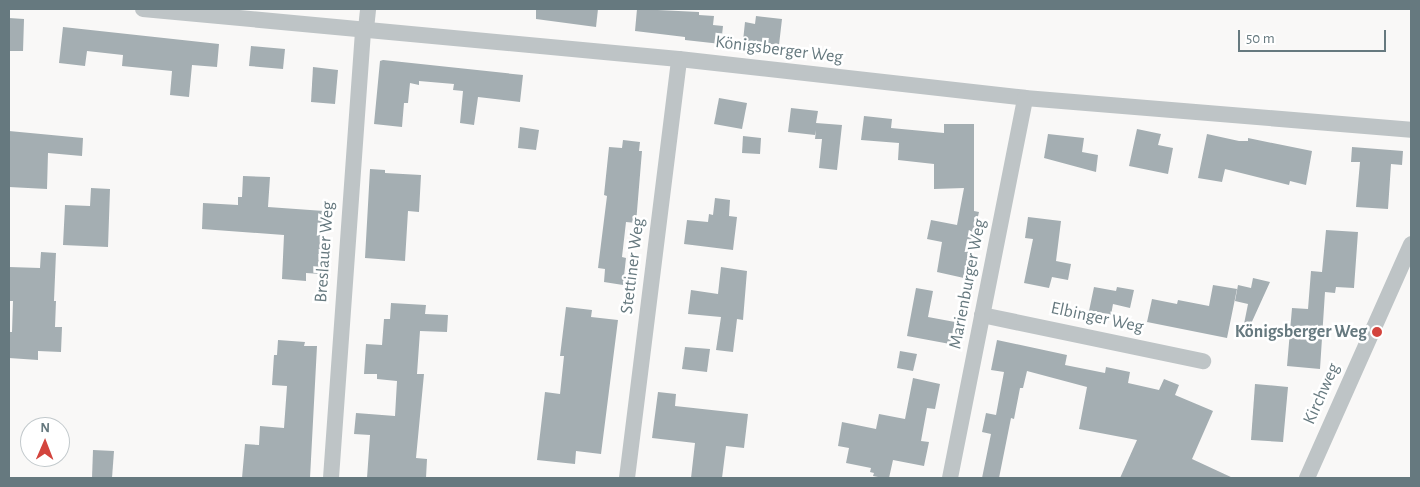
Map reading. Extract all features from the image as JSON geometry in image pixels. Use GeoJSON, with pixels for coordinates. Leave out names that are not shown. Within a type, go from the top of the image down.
{"type":"FeatureCollection","features":[{"type":"Feature","properties":{"kind":"street","name":"Königsberger Weg"},"geometry":{"type":"LineString","coordinates":[[143,9],[679,59],[1025,98],[1411,130]]}},
{"type":"Feature","properties":{"kind":"street","name":"Breslauer Weg"},"geometry":{"type":"LineString","coordinates":[[331,478],[364,29],[368,9]]}},
{"type":"Feature","properties":{"kind":"street","name":"Stettiner Weg"},"geometry":{"type":"LineString","coordinates":[[627,478],[679,59]]}},
{"type":"Feature","properties":{"kind":"street","name":"Marienburger Weg"},"geometry":{"type":"LineString","coordinates":[[950,478],[1025,98]]}},
{"type":"Feature","properties":{"kind":"street","name":"Kirchweg"},"geometry":{"type":"LineString","coordinates":[[1307,478],[1411,244]]}},
{"type":"Feature","properties":{"kind":"street","name":"Elbinger Weg"},"geometry":{"type":"LineString","coordinates":[[982,315],[1203,360]]}},
{"type":"Feature","properties":{"kind":"building"},"geometry":{"type":"Polygon","coordinates":[[[536,9],[598,9],[596,27],[536,19],[536,9]]]}},
{"type":"Feature","properties":{"kind":"building"},"geometry":{"type":"Polygon","coordinates":[[[637,9],[699,12],[699,15],[714,16],[713,25],[723,26],[721,44],[685,40],[685,37],[635,31],[637,9]]]}},
{"type":"Feature","properties":{"kind":"building"},"geometry":{"type":"Polygon","coordinates":[[[756,16],[782,19],[779,45],[743,41],[745,22],[755,24],[756,16]]]}},
{"type":"Feature","properties":{"kind":"building"},"geometry":{"type":"Polygon","coordinates":[[[9,18],[24,19],[23,51],[9,51],[9,18]]]}},
{"type":"Feature","properties":{"kind":"building"},"geometry":{"type":"Polygon","coordinates":[[[63,27],[219,44],[217,67],[192,65],[189,97],[170,95],[172,71],[122,66],[123,55],[87,51],[85,66],[59,63],[63,27]]]}},
{"type":"Feature","properties":{"kind":"building"},"geometry":{"type":"Polygon","coordinates":[[[251,46],[285,49],[283,69],[249,66],[251,46]]]}},
{"type":"Feature","properties":{"kind":"building"},"geometry":{"type":"Polygon","coordinates":[[[380,61],[523,75],[520,102],[478,97],[474,125],[460,123],[463,91],[453,90],[454,84],[419,81],[419,85],[410,83],[408,103],[404,103],[402,127],[374,124],[380,61]]]}},
{"type":"Feature","properties":{"kind":"building"},"geometry":{"type":"Polygon","coordinates":[[[313,67],[338,70],[335,104],[311,102],[313,67]]]}},
{"type":"Feature","properties":{"kind":"building"},"geometry":{"type":"Polygon","coordinates":[[[719,98],[747,103],[742,129],[714,124],[719,98]]]}},
{"type":"Feature","properties":{"kind":"building"},"geometry":{"type":"Polygon","coordinates":[[[791,108],[818,111],[816,123],[842,125],[837,170],[819,168],[822,139],[815,139],[816,130],[815,135],[788,132],[791,108]]]}},
{"type":"Feature","properties":{"kind":"building"},"geometry":{"type":"Polygon","coordinates":[[[864,116],[892,119],[891,128],[944,133],[944,124],[974,124],[974,211],[979,212],[964,278],[937,272],[942,242],[927,239],[931,220],[957,225],[964,188],[934,189],[934,164],[898,160],[899,143],[861,140],[864,116]]]}},
{"type":"Feature","properties":{"kind":"building"},"geometry":{"type":"Polygon","coordinates":[[[520,127],[539,130],[536,150],[518,148],[520,127]]]}},
{"type":"Feature","properties":{"kind":"building"},"geometry":{"type":"Polygon","coordinates":[[[1137,129],[1161,134],[1158,145],[1173,148],[1168,174],[1129,166],[1137,129]]]}},
{"type":"Feature","properties":{"kind":"building"},"geometry":{"type":"Polygon","coordinates":[[[9,131],[83,138],[82,156],[48,153],[47,189],[9,187],[9,131]]]}},
{"type":"Feature","properties":{"kind":"building"},"geometry":{"type":"Polygon","coordinates":[[[1048,134],[1084,138],[1082,152],[1098,155],[1096,172],[1044,158],[1048,134]]]}},
{"type":"Feature","properties":{"kind":"building"},"geometry":{"type":"Polygon","coordinates":[[[1207,134],[1239,141],[1248,141],[1248,138],[1312,151],[1306,185],[1290,181],[1289,185],[1225,169],[1222,182],[1198,178],[1207,134]]]}},
{"type":"Feature","properties":{"kind":"building"},"geometry":{"type":"Polygon","coordinates":[[[743,136],[761,138],[760,154],[742,153],[743,136]]]}},
{"type":"Feature","properties":{"kind":"building"},"geometry":{"type":"Polygon","coordinates":[[[623,140],[640,142],[639,151],[642,151],[636,223],[626,222],[622,257],[626,258],[623,285],[604,282],[605,269],[598,268],[607,196],[604,195],[609,147],[622,148],[623,140]]]}},
{"type":"Feature","properties":{"kind":"building"},"geometry":{"type":"Polygon","coordinates":[[[1352,147],[1403,151],[1402,165],[1391,164],[1388,209],[1356,207],[1360,162],[1351,162],[1352,147]]]}},
{"type":"Feature","properties":{"kind":"building"},"geometry":{"type":"Polygon","coordinates":[[[370,169],[385,170],[385,173],[421,175],[419,212],[408,211],[405,261],[365,258],[370,169]]]}},
{"type":"Feature","properties":{"kind":"building"},"geometry":{"type":"Polygon","coordinates":[[[243,176],[270,177],[268,207],[324,211],[321,274],[306,273],[306,281],[282,279],[284,235],[202,229],[203,203],[238,205],[238,197],[242,197],[243,176]]]}},
{"type":"Feature","properties":{"kind":"building"},"geometry":{"type":"Polygon","coordinates":[[[91,188],[110,189],[108,247],[63,245],[65,205],[90,206],[91,188]]]}},
{"type":"Feature","properties":{"kind":"building"},"geometry":{"type":"Polygon","coordinates":[[[715,198],[730,200],[729,216],[737,217],[733,250],[684,244],[687,220],[708,222],[709,214],[713,215],[715,198]]]}},
{"type":"Feature","properties":{"kind":"building"},"geometry":{"type":"Polygon","coordinates":[[[1028,217],[1061,221],[1056,261],[1071,264],[1068,280],[1052,277],[1049,288],[1024,283],[1033,239],[1025,238],[1028,217]]]}},
{"type":"Feature","properties":{"kind":"building"},"geometry":{"type":"Polygon","coordinates":[[[1326,230],[1358,232],[1354,288],[1336,287],[1335,293],[1325,292],[1320,369],[1287,366],[1292,308],[1308,309],[1311,271],[1322,272],[1326,230]]]}},
{"type":"Feature","properties":{"kind":"building"},"geometry":{"type":"Polygon","coordinates":[[[41,252],[56,253],[55,327],[62,327],[61,352],[38,351],[38,360],[9,358],[9,332],[12,332],[13,301],[9,301],[9,267],[40,268],[41,252]]]}},
{"type":"Feature","properties":{"kind":"building"},"geometry":{"type":"Polygon","coordinates":[[[721,267],[747,271],[743,320],[737,319],[733,352],[716,350],[721,317],[688,314],[691,290],[718,294],[721,267]]]}},
{"type":"Feature","properties":{"kind":"building"},"geometry":{"type":"Polygon","coordinates":[[[1253,278],[1270,282],[1250,326],[1244,324],[1248,304],[1235,301],[1238,285],[1251,288],[1253,278]]]}},
{"type":"Feature","properties":{"kind":"building"},"geometry":{"type":"Polygon","coordinates":[[[1213,285],[1237,289],[1227,338],[1147,322],[1152,299],[1177,304],[1178,300],[1209,306],[1213,285]]]}},
{"type":"Feature","properties":{"kind":"building"},"geometry":{"type":"Polygon","coordinates":[[[1094,287],[1116,291],[1117,287],[1134,290],[1130,308],[1113,304],[1111,315],[1089,311],[1094,287]]]}},
{"type":"Feature","properties":{"kind":"building"},"geometry":{"type":"Polygon","coordinates":[[[916,288],[933,291],[928,317],[955,322],[950,344],[907,336],[916,288]]]}},
{"type":"Feature","properties":{"kind":"building"},"geometry":{"type":"Polygon","coordinates":[[[391,303],[426,305],[425,314],[448,315],[447,332],[420,331],[417,374],[424,374],[416,458],[427,459],[426,478],[367,478],[370,435],[354,434],[356,413],[395,416],[397,381],[377,379],[377,374],[364,374],[366,344],[382,345],[384,319],[390,319],[391,303]]]}},
{"type":"Feature","properties":{"kind":"building"},"geometry":{"type":"Polygon","coordinates":[[[566,307],[592,310],[591,317],[618,320],[601,454],[576,451],[575,464],[537,460],[545,392],[560,394],[564,356],[560,356],[566,307]]]}},
{"type":"Feature","properties":{"kind":"building"},"geometry":{"type":"Polygon","coordinates":[[[278,340],[305,342],[304,346],[317,346],[310,478],[242,478],[245,444],[259,445],[260,426],[284,428],[287,386],[272,385],[274,355],[277,355],[278,340]]]}},
{"type":"Feature","properties":{"kind":"building"},"geometry":{"type":"Polygon","coordinates":[[[997,340],[1067,355],[1065,365],[1105,373],[1106,367],[1130,372],[1128,383],[1159,390],[1164,379],[1179,385],[1175,395],[1213,411],[1192,459],[1233,478],[1120,478],[1137,440],[1079,429],[1087,387],[1027,371],[1023,388],[1020,388],[1014,419],[1011,418],[999,478],[982,478],[991,434],[982,432],[986,413],[996,415],[1004,372],[991,370],[997,340]]]}},
{"type":"Feature","properties":{"kind":"building"},"geometry":{"type":"Polygon","coordinates":[[[685,347],[710,349],[707,372],[682,369],[685,347]]]}},
{"type":"Feature","properties":{"kind":"building"},"geometry":{"type":"Polygon","coordinates":[[[900,351],[917,354],[913,371],[897,368],[900,351]]]}},
{"type":"Feature","properties":{"kind":"building"},"geometry":{"type":"Polygon","coordinates":[[[913,378],[940,384],[935,409],[927,408],[921,441],[929,442],[924,466],[893,460],[889,478],[883,478],[873,476],[874,473],[870,472],[871,468],[846,463],[849,448],[838,446],[842,422],[876,429],[879,414],[905,419],[913,378]]]}},
{"type":"Feature","properties":{"kind":"building"},"geometry":{"type":"Polygon","coordinates":[[[1255,384],[1288,387],[1283,442],[1251,440],[1255,384]]]}},
{"type":"Feature","properties":{"kind":"building"},"geometry":{"type":"Polygon","coordinates":[[[658,392],[676,394],[675,406],[748,414],[744,448],[726,446],[722,478],[691,478],[695,443],[652,438],[658,392]]]}},
{"type":"Feature","properties":{"kind":"building"},"geometry":{"type":"Polygon","coordinates":[[[93,450],[114,451],[112,478],[92,478],[93,450]]]}},
{"type":"Feature","properties":{"kind":"place","name":"Königsberger Weg"},"geometry":{"type":"Point","coordinates":[1377,332]}}]}
